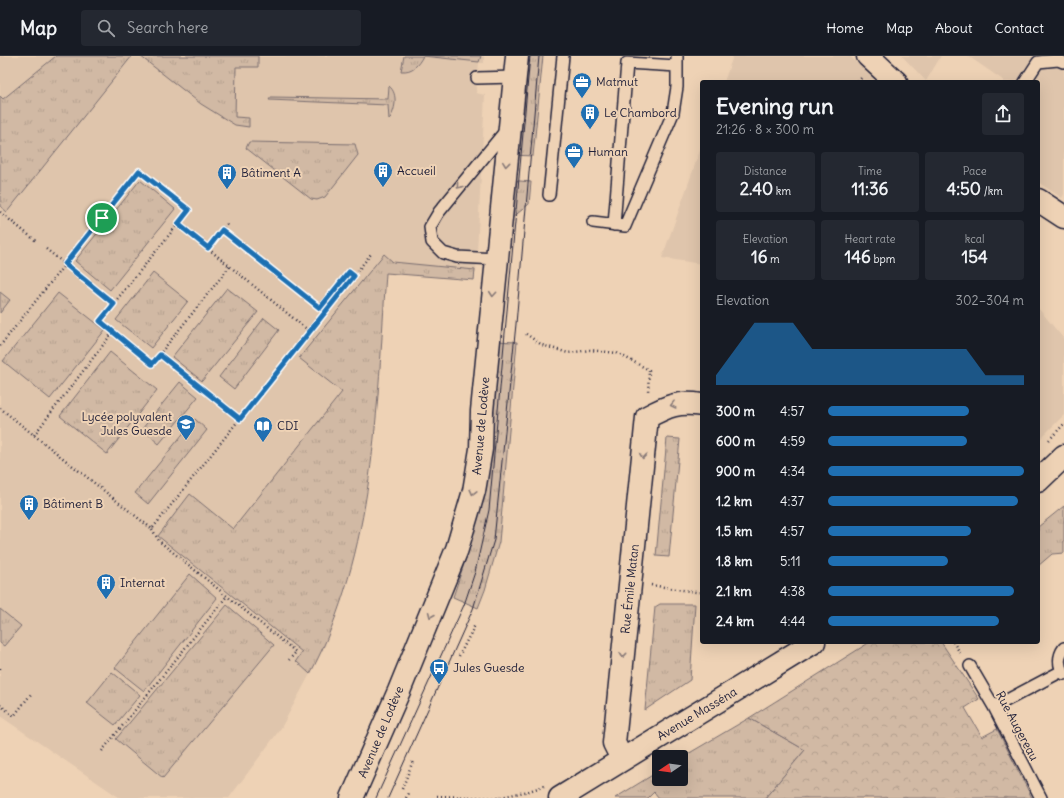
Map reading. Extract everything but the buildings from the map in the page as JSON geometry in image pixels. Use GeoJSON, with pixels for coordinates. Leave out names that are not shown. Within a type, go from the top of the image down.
{"type":"FeatureCollection","features":[{"type":"Feature","properties":{"kind":"street"},"geometry":{"type":"LineString","coordinates":[[868,56],[894,80]]}},
{"type":"Feature","properties":{"kind":"street","name":"Avenue de Lodève"},"geometry":{"type":"LineString","coordinates":[[352,798],[437,600],[457,549],[474,491],[481,448],[482,411],[516,66]]}},
{"type":"Feature","properties":{"kind":"street"},"geometry":{"type":"LineString","coordinates":[[1040,201],[1064,217]]}},
{"type":"Feature","properties":{"kind":"street"},"geometry":{"type":"LineString","coordinates":[[647,417],[670,405],[686,403],[700,405]]}},
{"type":"Feature","properties":{"kind":"street","name":"Rue Émile Matan"},"geometry":{"type":"LineString","coordinates":[[622,759],[614,743],[647,417]]}},
{"type":"Feature","properties":{"kind":"street"},"geometry":{"type":"LineString","coordinates":[[1041,475],[1064,456]]}},
{"type":"Feature","properties":{"kind":"street","name":"Avenue Masséna"},"geometry":{"type":"LineString","coordinates":[[560,798],[811,644]]}},
{"type":"Feature","properties":{"kind":"lane"},"geometry":{"type":"LineString","coordinates":[[549,195],[563,56]]}},
{"type":"Feature","properties":{"kind":"lane"},"geometry":{"type":"LineString","coordinates":[[1026,80],[1040,59],[1058,60],[1063,62]]}},
{"type":"Feature","properties":{"kind":"lane"},"geometry":{"type":"LineString","coordinates":[[593,222],[614,225],[625,226],[673,113],[678,61],[627,63],[614,225]]}},
{"type":"Feature","properties":{"kind":"lane"},"geometry":{"type":"LineString","coordinates":[[478,78],[516,66]]}},
{"type":"Feature","properties":{"kind":"lane"},"geometry":{"type":"LineString","coordinates":[[497,259],[457,257],[442,253],[432,242],[430,227],[438,212],[511,124]]}},
{"type":"Feature","properties":{"kind":"lane"},"geometry":{"type":"LineString","coordinates":[[994,707],[1063,672],[1060,658],[1064,648]]}},
{"type":"Feature","properties":{"kind":"lane","name":"Rue Augereau"},"geometry":{"type":"LineString","coordinates":[[970,666],[994,707],[1041,798]]}},
{"type":"Feature","properties":{"kind":"path"},"geometry":{"type":"LineString","coordinates":[[0,346],[139,171],[189,210],[100,321],[152,364],[230,266]]}},
{"type":"Feature","properties":{"kind":"path"},"geometry":{"type":"LineString","coordinates":[[0,212],[36,241]]}},
{"type":"Feature","properties":{"kind":"path"},"geometry":{"type":"LineString","coordinates":[[178,224],[310,331]]}},
{"type":"Feature","properties":{"kind":"path"},"geometry":{"type":"LineString","coordinates":[[208,248],[227,224]]}},
{"type":"Feature","properties":{"kind":"path"},"geometry":{"type":"LineString","coordinates":[[222,230],[320,308],[349,272],[354,276]]}},
{"type":"Feature","properties":{"kind":"path"},"geometry":{"type":"LineString","coordinates":[[46,249],[114,304]]}},
{"type":"Feature","properties":{"kind":"path"},"geometry":{"type":"LineString","coordinates":[[152,529],[370,254]]}},
{"type":"Feature","properties":{"kind":"path"},"geometry":{"type":"LineString","coordinates":[[34,435],[113,332]]}},
{"type":"Feature","properties":{"kind":"path"},"geometry":{"type":"LineString","coordinates":[[526,334],[542,345],[568,353],[590,350],[617,353],[649,370],[647,417]]}},
{"type":"Feature","properties":{"kind":"path"},"geometry":{"type":"LineString","coordinates":[[160,355],[240,419]]}},
{"type":"Feature","properties":{"kind":"path"},"geometry":{"type":"LineString","coordinates":[[0,408],[152,529],[159,542],[296,652],[289,660]]}},
{"type":"Feature","properties":{"kind":"path"},"geometry":{"type":"LineString","coordinates":[[1044,445],[1064,424]]}},
{"type":"Feature","properties":{"kind":"path"},"geometry":{"type":"LineString","coordinates":[[630,583],[700,593]]}},
{"type":"Feature","properties":{"kind":"path"},"geometry":{"type":"LineString","coordinates":[[102,751],[227,596]]}},
{"type":"Feature","properties":{"kind":"path"},"geometry":{"type":"LineString","coordinates":[[459,656],[475,625]]}},
{"type":"Feature","properties":{"kind":"path"},"geometry":{"type":"LineString","coordinates":[[0,705],[14,716],[31,694]]}},
{"type":"Feature","properties":{"kind":"path"},"geometry":{"type":"LineString","coordinates":[[402,789],[413,761]]}},
{"type":"Feature","properties":{"kind":"path"},"geometry":{"type":"LineString","coordinates":[[406,798],[408,793]]}},
{"type":"Feature","properties":{"kind":"shaded area","name":"Lycée polyvalent Jules Guesde"},"geometry":{"type":"Polygon","coordinates":[[[0,56],[484,56],[484,63],[479,63],[476,93],[485,95],[476,273],[386,267],[376,418],[355,555],[325,646],[281,728],[229,798],[120,798],[0,716],[0,56]]]}},
{"type":"Feature","properties":{"kind":"shaded area"},"geometry":{"type":"Polygon","coordinates":[[[733,56],[850,56],[874,80],[725,80],[733,56]]]}},
{"type":"Feature","properties":{"kind":"shaded area"},"geometry":{"type":"Polygon","coordinates":[[[902,56],[941,56],[927,80],[902,56]]]}},
{"type":"Feature","properties":{"kind":"shaded area"},"geometry":{"type":"Polygon","coordinates":[[[968,56],[1064,56],[1064,194],[1062,198],[1040,183],[1040,80],[1003,80],[968,56]]]}},
{"type":"Feature","properties":{"kind":"shaded area"},"geometry":{"type":"Polygon","coordinates":[[[700,151],[700,264],[662,258],[700,151]]]}},
{"type":"Feature","properties":{"kind":"shaded area"},"geometry":{"type":"Polygon","coordinates":[[[1040,310],[1064,339],[1064,415],[1041,438],[1040,310]]]}},
{"type":"Feature","properties":{"kind":"green space"},"geometry":{"type":"Polygon","coordinates":[[[56,56],[132,56],[7,212],[0,206],[0,96],[3,99],[56,56]]]}},
{"type":"Feature","properties":{"kind":"green space"},"geometry":{"type":"Polygon","coordinates":[[[140,56],[258,56],[258,67],[236,67],[235,117],[249,118],[249,127],[235,125],[201,104],[140,56]]]}},
{"type":"Feature","properties":{"kind":"green space"},"geometry":{"type":"Polygon","coordinates":[[[404,56],[423,56],[415,67],[409,70],[401,71],[404,56]]]}},
{"type":"Feature","properties":{"kind":"green space"},"geometry":{"type":"Polygon","coordinates":[[[423,56],[481,56],[479,62],[423,56]]]}},
{"type":"Feature","properties":{"kind":"green space"},"geometry":{"type":"Polygon","coordinates":[[[522,56],[543,56],[533,156],[512,155],[522,56]]]}},
{"type":"Feature","properties":{"kind":"green space"},"geometry":{"type":"Polygon","coordinates":[[[389,86],[394,93],[395,103],[389,120],[388,105],[269,100],[271,97],[388,99],[389,86]]]}},
{"type":"Feature","properties":{"kind":"green space"},"geometry":{"type":"Polygon","coordinates":[[[249,142],[355,144],[358,155],[325,197],[317,200],[311,199],[246,148],[249,142]]]}},
{"type":"Feature","properties":{"kind":"green space"},"geometry":{"type":"Polygon","coordinates":[[[140,180],[175,209],[110,290],[75,261],[140,180]]]}},
{"type":"Feature","properties":{"kind":"green space"},"geometry":{"type":"Polygon","coordinates":[[[509,180],[531,182],[529,204],[505,224],[509,180]]]}},
{"type":"Feature","properties":{"kind":"green space"},"geometry":{"type":"Polygon","coordinates":[[[384,254],[393,262],[475,270],[474,280],[386,273],[375,427],[369,478],[360,529],[348,579],[332,627],[310,674],[296,661],[302,652],[158,536],[190,494],[233,529],[342,392],[299,358],[384,254]]]}},
{"type":"Feature","properties":{"kind":"green space"},"geometry":{"type":"Polygon","coordinates":[[[153,273],[188,301],[151,348],[116,320],[153,273]]]}},
{"type":"Feature","properties":{"kind":"green space"},"geometry":{"type":"Polygon","coordinates":[[[227,288],[258,312],[202,381],[172,357],[227,288]]]}},
{"type":"Feature","properties":{"kind":"green space"},"geometry":{"type":"Polygon","coordinates":[[[0,292],[10,300],[0,313],[0,292]]]}},
{"type":"Feature","properties":{"kind":"green space"},"geometry":{"type":"Polygon","coordinates":[[[58,293],[105,330],[50,399],[3,361],[58,293]]]}},
{"type":"Feature","properties":{"kind":"green space"},"geometry":{"type":"Polygon","coordinates":[[[264,318],[279,330],[234,389],[219,377],[264,318]]]}},
{"type":"Feature","properties":{"kind":"green space"},"geometry":{"type":"Polygon","coordinates":[[[495,341],[517,342],[499,542],[485,590],[478,608],[453,597],[467,555],[479,506],[495,341]]]}},
{"type":"Feature","properties":{"kind":"green space"},"geometry":{"type":"Polygon","coordinates":[[[110,352],[157,390],[107,454],[60,416],[110,352]]]}},
{"type":"Feature","properties":{"kind":"green space"},"geometry":{"type":"Polygon","coordinates":[[[180,382],[198,397],[159,444],[142,429],[180,382]]]}},
{"type":"Feature","properties":{"kind":"green space"},"geometry":{"type":"Polygon","coordinates":[[[195,419],[207,430],[148,504],[135,493],[195,419]]]}},
{"type":"Feature","properties":{"kind":"green space"},"geometry":{"type":"Polygon","coordinates":[[[667,438],[680,439],[669,557],[656,556],[667,438]]]}},
{"type":"Feature","properties":{"kind":"green space"},"geometry":{"type":"Polygon","coordinates":[[[1064,506],[1064,553],[1052,554],[1040,564],[1040,525],[1064,506]]]}},
{"type":"Feature","properties":{"kind":"green space"},"geometry":{"type":"Polygon","coordinates":[[[190,574],[217,598],[144,691],[115,668],[190,574]]]}},
{"type":"Feature","properties":{"kind":"green space"},"geometry":{"type":"Polygon","coordinates":[[[660,604],[695,604],[690,680],[645,710],[655,607],[660,604]]]}},
{"type":"Feature","properties":{"kind":"green space"},"geometry":{"type":"Polygon","coordinates":[[[227,605],[274,645],[163,778],[116,739],[227,605]]]}},
{"type":"Feature","properties":{"kind":"green space"},"geometry":{"type":"Polygon","coordinates":[[[0,609],[21,626],[4,646],[0,643],[0,609]]]}},
{"type":"Feature","properties":{"kind":"green space"},"geometry":{"type":"Polygon","coordinates":[[[867,644],[942,644],[979,699],[965,708],[982,737],[997,729],[1032,798],[765,798],[805,750],[749,718],[867,644]]]}},
{"type":"Feature","properties":{"kind":"green space"},"geometry":{"type":"Polygon","coordinates":[[[112,672],[140,695],[115,725],[87,703],[112,672]]]}},
{"type":"Feature","properties":{"kind":"green space"},"geometry":{"type":"Polygon","coordinates":[[[749,718],[805,750],[765,798],[659,798],[654,792],[648,798],[615,798],[652,775],[652,786],[688,786],[688,754],[749,718]]]}},
{"type":"Feature","properties":{"kind":"tram line"},"geometry":{"type":"LineString","coordinates":[[376,798],[464,605],[475,572],[489,510],[530,56]]}},
{"type":"Feature","properties":{"kind":"tram line"},"geometry":{"type":"LineString","coordinates":[[388,798],[473,609],[494,540],[516,324],[539,56]]}},
{"type":"Feature","properties":{"kind":"place","name":"Matmut"},"geometry":{"type":"Point","coordinates":[582,99]}},
{"type":"Feature","properties":{"kind":"place","name":"Le Chambord"},"geometry":{"type":"Point","coordinates":[590,130]}},
{"type":"Feature","properties":{"kind":"place","name":"Human"},"geometry":{"type":"Point","coordinates":[574,169]}},
{"type":"Feature","properties":{"kind":"place","name":"Accueil"},"geometry":{"type":"Point","coordinates":[383,188]}},
{"type":"Feature","properties":{"kind":"place","name":"Bâtiment A"},"geometry":{"type":"Point","coordinates":[227,190]}},
{"type":"Feature","properties":{"kind":"place","name":"Lycée polyvalent Jules Guesde"},"geometry":{"type":"Point","coordinates":[186,441]}},
{"type":"Feature","properties":{"kind":"place","name":"CDI"},"geometry":{"type":"Point","coordinates":[263,443]}},
{"type":"Feature","properties":{"kind":"place","name":"Bâtiment B"},"geometry":{"type":"Point","coordinates":[29,521]}},
{"type":"Feature","properties":{"kind":"place","name":"Internat"},"geometry":{"type":"Point","coordinates":[106,600]}},
{"type":"Feature","properties":{"kind":"place","name":"Jules Guesde"},"geometry":{"type":"Point","coordinates":[439,685]}},
{"type":"Feature","properties":{"kind":"route"},"geometry":{"type":"LineString","coordinates":[[139,171],[189,210],[178,224],[208,248],[222,230],[320,308],[349,272],[354,276],[240,419],[160,355],[152,364],[100,321],[114,304],[65,264],[102,218],[139,171]]}}]}
